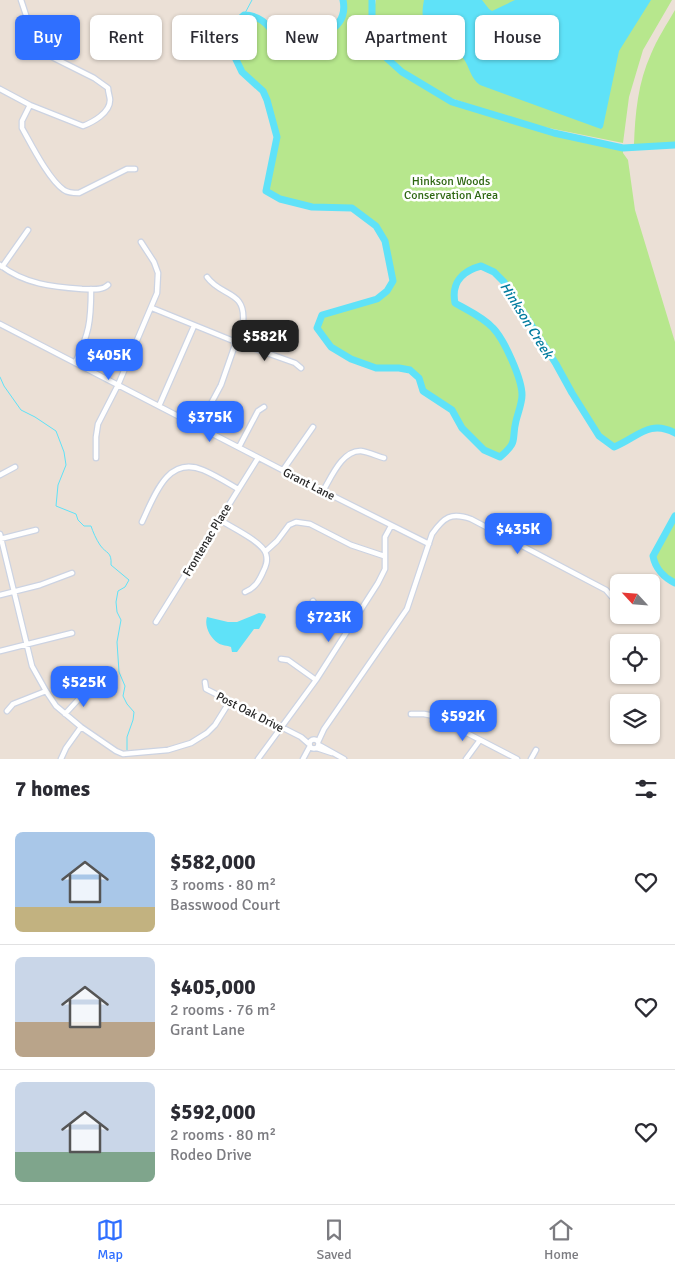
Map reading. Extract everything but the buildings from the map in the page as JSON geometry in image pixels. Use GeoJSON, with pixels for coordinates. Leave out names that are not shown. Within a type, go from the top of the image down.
{"type":"FeatureCollection","features":[{"type":"Feature","properties":{"kind":"street"},"geometry":{"type":"LineString","coordinates":[[0,89],[30,105],[83,126],[93,122],[106,111],[110,102],[108,88],[94,78],[44,52],[34,37],[21,0]]}},
{"type":"Feature","properties":{"kind":"street"},"geometry":{"type":"LineString","coordinates":[[30,105],[22,121],[22,128],[55,182],[64,190],[79,193],[126,168],[136,168]]}},
{"type":"Feature","properties":{"kind":"street"},"geometry":{"type":"LineString","coordinates":[[28,230],[1,266],[22,278],[45,285],[91,289],[105,288],[108,284]]}},
{"type":"Feature","properties":{"kind":"street"},"geometry":{"type":"LineString","coordinates":[[96,458],[98,424],[118,385],[157,293],[158,273],[154,262],[141,242]]}},
{"type":"Feature","properties":{"kind":"street"},"geometry":{"type":"LineString","coordinates":[[199,426],[221,385],[244,322],[241,303],[234,295],[212,283],[207,277]]}},
{"type":"Feature","properties":{"kind":"street"},"geometry":{"type":"LineString","coordinates":[[75,363],[89,329],[91,289]]}},
{"type":"Feature","properties":{"kind":"street"},"geometry":{"type":"LineString","coordinates":[[152,308],[194,326],[295,363],[301,368]]}},
{"type":"Feature","properties":{"kind":"street","name":"Grant Lane"},"geometry":{"type":"LineString","coordinates":[[0,324],[390,526],[429,544]]}},
{"type":"Feature","properties":{"kind":"street"},"geometry":{"type":"LineString","coordinates":[[158,406],[194,326]]}},
{"type":"Feature","properties":{"kind":"street"},"geometry":{"type":"LineString","coordinates":[[239,447],[258,411],[264,407]]}},
{"type":"Feature","properties":{"kind":"street"},"geometry":{"type":"LineString","coordinates":[[283,470],[313,427]]}},
{"type":"Feature","properties":{"kind":"street"},"geometry":{"type":"LineString","coordinates":[[323,491],[344,459],[354,452],[361,451],[384,458]]}},
{"type":"Feature","properties":{"kind":"street","name":"Frontenac Place"},"geometry":{"type":"LineString","coordinates":[[156,622],[258,458]]}},
{"type":"Feature","properties":{"kind":"street"},"geometry":{"type":"LineString","coordinates":[[0,475],[15,467]]}},
{"type":"Feature","properties":{"kind":"street"},"geometry":{"type":"LineString","coordinates":[[142,522],[160,486],[168,475],[178,468],[192,467],[202,470],[238,488]]}},
{"type":"Feature","properties":{"kind":"street"},"geometry":{"type":"LineString","coordinates":[[304,758],[407,609],[432,534],[442,522],[454,515],[471,519],[606,590],[610,595]]}},
{"type":"Feature","properties":{"kind":"street"},"geometry":{"type":"LineString","coordinates":[[220,520],[252,539],[266,551],[267,564],[253,589],[246,592]]}},
{"type":"Feature","properties":{"kind":"street"},"geometry":{"type":"LineString","coordinates":[[266,551],[277,541],[289,525],[296,522],[310,524],[351,545],[384,556]]}},
{"type":"Feature","properties":{"kind":"street"},"geometry":{"type":"LineString","coordinates":[[258,759],[316,680],[382,576],[385,570],[385,537],[390,526]]}},
{"type":"Feature","properties":{"kind":"street"},"geometry":{"type":"LineString","coordinates":[[36,530],[0,537],[15,591],[32,666],[56,706],[65,714],[81,727],[123,754],[168,750],[192,743],[215,725],[230,701]]}},
{"type":"Feature","properties":{"kind":"street"},"geometry":{"type":"LineString","coordinates":[[0,595],[40,585],[72,573]]}},
{"type":"Feature","properties":{"kind":"street"},"geometry":{"type":"LineString","coordinates":[[313,601],[316,606],[351,626]]}},
{"type":"Feature","properties":{"kind":"street"},"geometry":{"type":"LineString","coordinates":[[0,651],[72,633]]}},
{"type":"Feature","properties":{"kind":"street"},"geometry":{"type":"LineString","coordinates":[[281,659],[288,660],[316,680]]}},
{"type":"Feature","properties":{"kind":"street","name":"Post Oak Drive"},"geometry":{"type":"LineString","coordinates":[[205,682],[206,689],[343,759]]}},
{"type":"Feature","properties":{"kind":"street"},"geometry":{"type":"LineString","coordinates":[[65,714],[88,690],[95,688]]}},
{"type":"Feature","properties":{"kind":"street"},"geometry":{"type":"LineString","coordinates":[[7,711],[13,704],[46,691]]}},
{"type":"Feature","properties":{"kind":"street"},"geometry":{"type":"LineString","coordinates":[[411,714],[434,716],[517,759]]}},
{"type":"Feature","properties":{"kind":"street"},"geometry":{"type":"LineString","coordinates":[[61,759],[66,748],[81,727]]}},
{"type":"Feature","properties":{"kind":"street"},"geometry":{"type":"LineString","coordinates":[[466,759],[480,740]]}},
{"type":"Feature","properties":{"kind":"street"},"geometry":{"type":"LineString","coordinates":[[531,759],[536,750]]}},
{"type":"Feature","properties":{"kind":"green space","name":"Hinkson Woods Conservation Area"},"geometry":{"type":"Polygon","coordinates":[[[343,0],[372,0],[372,15],[347,15],[347,60],[465,60],[465,15],[373,15],[376,0],[672,0],[643,50],[629,97],[623,143],[524,123],[554,133],[623,148],[623,153],[628,160],[635,210],[675,342],[675,433],[666,429],[650,429],[614,447],[599,436],[504,282],[494,272],[481,266],[468,271],[459,279],[454,296],[455,303],[485,320],[493,328],[512,360],[519,379],[522,398],[513,441],[500,457],[483,450],[472,437],[467,435],[452,410],[423,391],[419,378],[410,370],[376,368],[351,359],[331,347],[317,328],[322,315],[377,299],[387,291],[393,281],[385,241],[376,226],[352,208],[312,207],[280,199],[266,191],[277,136],[263,91],[242,72],[236,60],[257,60],[257,18],[267,25],[267,60],[337,60],[337,24],[343,12],[343,0]],[[442,95],[452,102],[503,116],[442,95]]]}},
{"type":"Feature","properties":{"kind":"green space"},"geometry":{"type":"Polygon","coordinates":[[[675,10],[675,144],[634,144],[636,110],[643,76],[656,43],[675,10]]]}},
{"type":"Feature","properties":{"kind":"green space"},"geometry":{"type":"Polygon","coordinates":[[[675,516],[675,583],[661,572],[653,556],[675,516]]]}},
{"type":"Feature","properties":{"kind":"water"},"geometry":{"type":"Polygon","coordinates":[[[424,0],[482,0],[492,11],[515,0],[651,0],[619,51],[601,129],[480,85],[474,79],[464,60],[465,15],[423,15],[424,0]]]}},
{"type":"Feature","properties":{"kind":"water"},"geometry":{"type":"Polygon","coordinates":[[[259,613],[265,614],[266,617],[259,629],[254,629],[237,652],[232,652],[231,647],[221,645],[215,641],[207,628],[207,617],[237,622],[259,613]]]}},
{"type":"Feature","properties":{"kind":"waterway"},"geometry":{"type":"LineString","coordinates":[[244,15],[252,0]]}},
{"type":"Feature","properties":{"kind":"waterway","name":"Hinkson Creek"},"geometry":{"type":"LineString","coordinates":[[343,0],[343,12],[340,21],[324,34],[314,38],[282,42],[261,20],[244,15],[234,24],[231,38],[231,49],[242,72],[263,91],[277,137],[266,191],[280,199],[312,207],[352,208],[376,226],[385,241],[393,281],[387,291],[377,299],[322,315],[317,328],[331,347],[351,359],[376,368],[410,370],[419,378],[423,391],[452,410],[462,428],[484,450],[500,457],[513,441],[522,398],[519,379],[512,360],[497,333],[485,320],[455,303],[454,296],[459,279],[468,271],[481,266],[494,272],[504,282],[599,436],[614,447],[650,429],[666,429],[675,433]]}},
{"type":"Feature","properties":{"kind":"waterway","name":"Hinkson Creek"},"geometry":{"type":"LineString","coordinates":[[372,0],[372,27],[382,54],[402,72],[452,102],[554,133],[623,148],[675,145]]}},
{"type":"Feature","properties":{"kind":"waterway"},"geometry":{"type":"LineString","coordinates":[[0,377],[21,410],[56,431],[64,452],[66,465],[58,485],[56,506],[76,514],[78,520],[84,526],[91,526],[100,545],[110,555],[111,565],[129,580],[125,587],[118,591],[116,602],[117,612],[121,620],[117,642],[119,672],[125,686],[123,696],[134,712],[127,737],[127,750]]}},
{"type":"Feature","properties":{"kind":"waterway","name":"Hinkson Creek"},"geometry":{"type":"LineString","coordinates":[[675,516],[653,556],[661,572],[675,583]]}}]}
